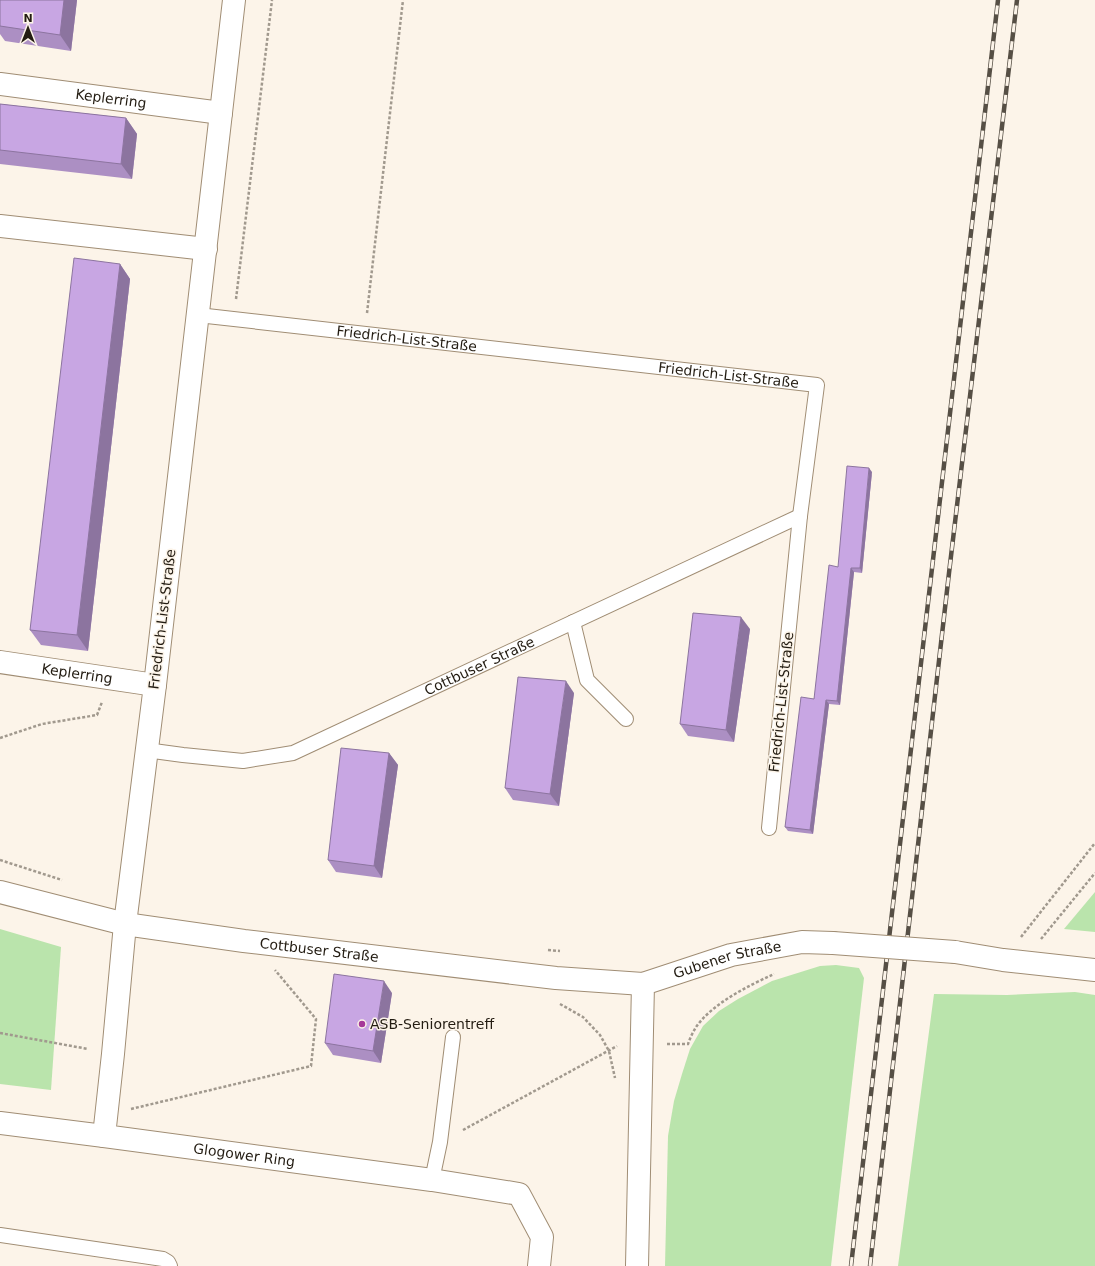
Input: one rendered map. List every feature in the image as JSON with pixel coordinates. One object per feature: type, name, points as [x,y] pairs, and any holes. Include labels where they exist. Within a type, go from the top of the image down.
[{"type":"street","name":"Friedrich-List-Straße","points":[[125,924],[155,685],[234,0]]},
{"type":"street","name":"Keplerring","points":[[0,84],[221,113]]},
{"type":"street","points":[[0,226],[206,249]]},
{"type":"street","name":"Keplerring","points":[[0,662],[155,685]]},
{"type":"street","name":"Cottbuser Straße","points":[[0,892],[125,924],[244,941],[556,978],[642,984]]},
{"type":"street","points":[[104,1126],[113,1054],[125,924]]},
{"type":"street","name":"Gubener Straße","points":[[642,984],[731,955],[802,942],[955,952],[1095,970]]},
{"type":"street","points":[[637,1266],[642,984]]},
{"type":"street","name":"Glogower Ring","points":[[0,1123],[104,1126],[519,1194],[542,1237],[539,1266]]},
{"type":"lane","name":"Friedrich-List-Straße","points":[[198,315],[817,385],[800,516],[769,828]]},
{"type":"lane","name":"Cottbuser Straße","points":[[146,750],[243,761],[293,753],[800,516]]},
{"type":"lane","points":[[573,622],[587,680],[626,719]]},
{"type":"lane","points":[[432,1180],[440,1142],[453,1037]]},
{"type":"lane","points":[[0,1235],[163,1259],[168,1262],[170,1266]]},
{"type":"path","points":[[234,319],[272,0]]},
{"type":"path","points":[[364,333],[403,0]]},
{"type":"path","points":[[0,738],[42,724],[97,715],[113,679]]},
{"type":"path","points":[[1013,960],[1095,843]]},
{"type":"path","points":[[0,860],[65,881]]},
{"type":"path","points":[[1013,960],[1095,873]]},
{"type":"path","points":[[543,949],[565,952]]},
{"type":"path","points":[[104,1126],[311,1066],[316,1019],[273,968]]},
{"type":"path","points":[[558,1003],[583,1017],[600,1035],[608,1051],[615,1079]]},
{"type":"path","points":[[0,1033],[113,1054]]},
{"type":"green space","points":[[1095,892],[1095,932],[1064,929]]},
{"type":"green space","points":[[0,929],[61,947],[51,1090],[0,1084]]},
{"type":"green space","points":[[836,965],[859,968],[864,978],[831,1266],[665,1266],[668,1136],[674,1101],[682,1074],[690,1049],[703,1026],[719,1011],[772,981],[820,966]]},
{"type":"green space","points":[[1075,992],[1095,995],[1095,1266],[898,1266],[934,994],[1007,995]]},
{"type":"building","points":[[0,0],[64,0],[60,35],[0,26]]},
{"type":"building","points":[[0,104],[126,118],[121,164],[0,150]]},
{"type":"building","points":[[74,258],[120,264],[77,635],[30,630]]},
{"type":"building","points":[[847,466],[869,468],[860,568],[851,568],[837,701],[826,700],[810,830],[785,827],[801,697],[814,699],[829,565],[838,567]]},
{"type":"building","points":[[693,613],[741,617],[726,730],[680,724]]},
{"type":"building","points":[[518,677],[566,681],[550,794],[505,788]]},
{"type":"building","points":[[341,748],[389,753],[374,866],[328,860]]},
{"type":"building","name":"ASB-Seniorentreff","points":[[334,974],[384,981],[373,1051],[325,1043]]},
{"type":"railway","points":[[851,1266],[998,0]]},
{"type":"railway","points":[[870,1266],[949,573],[1017,0]]},
{"type":"place","name":"ASB-Seniorentreff","points":[[362,1024]]}]
